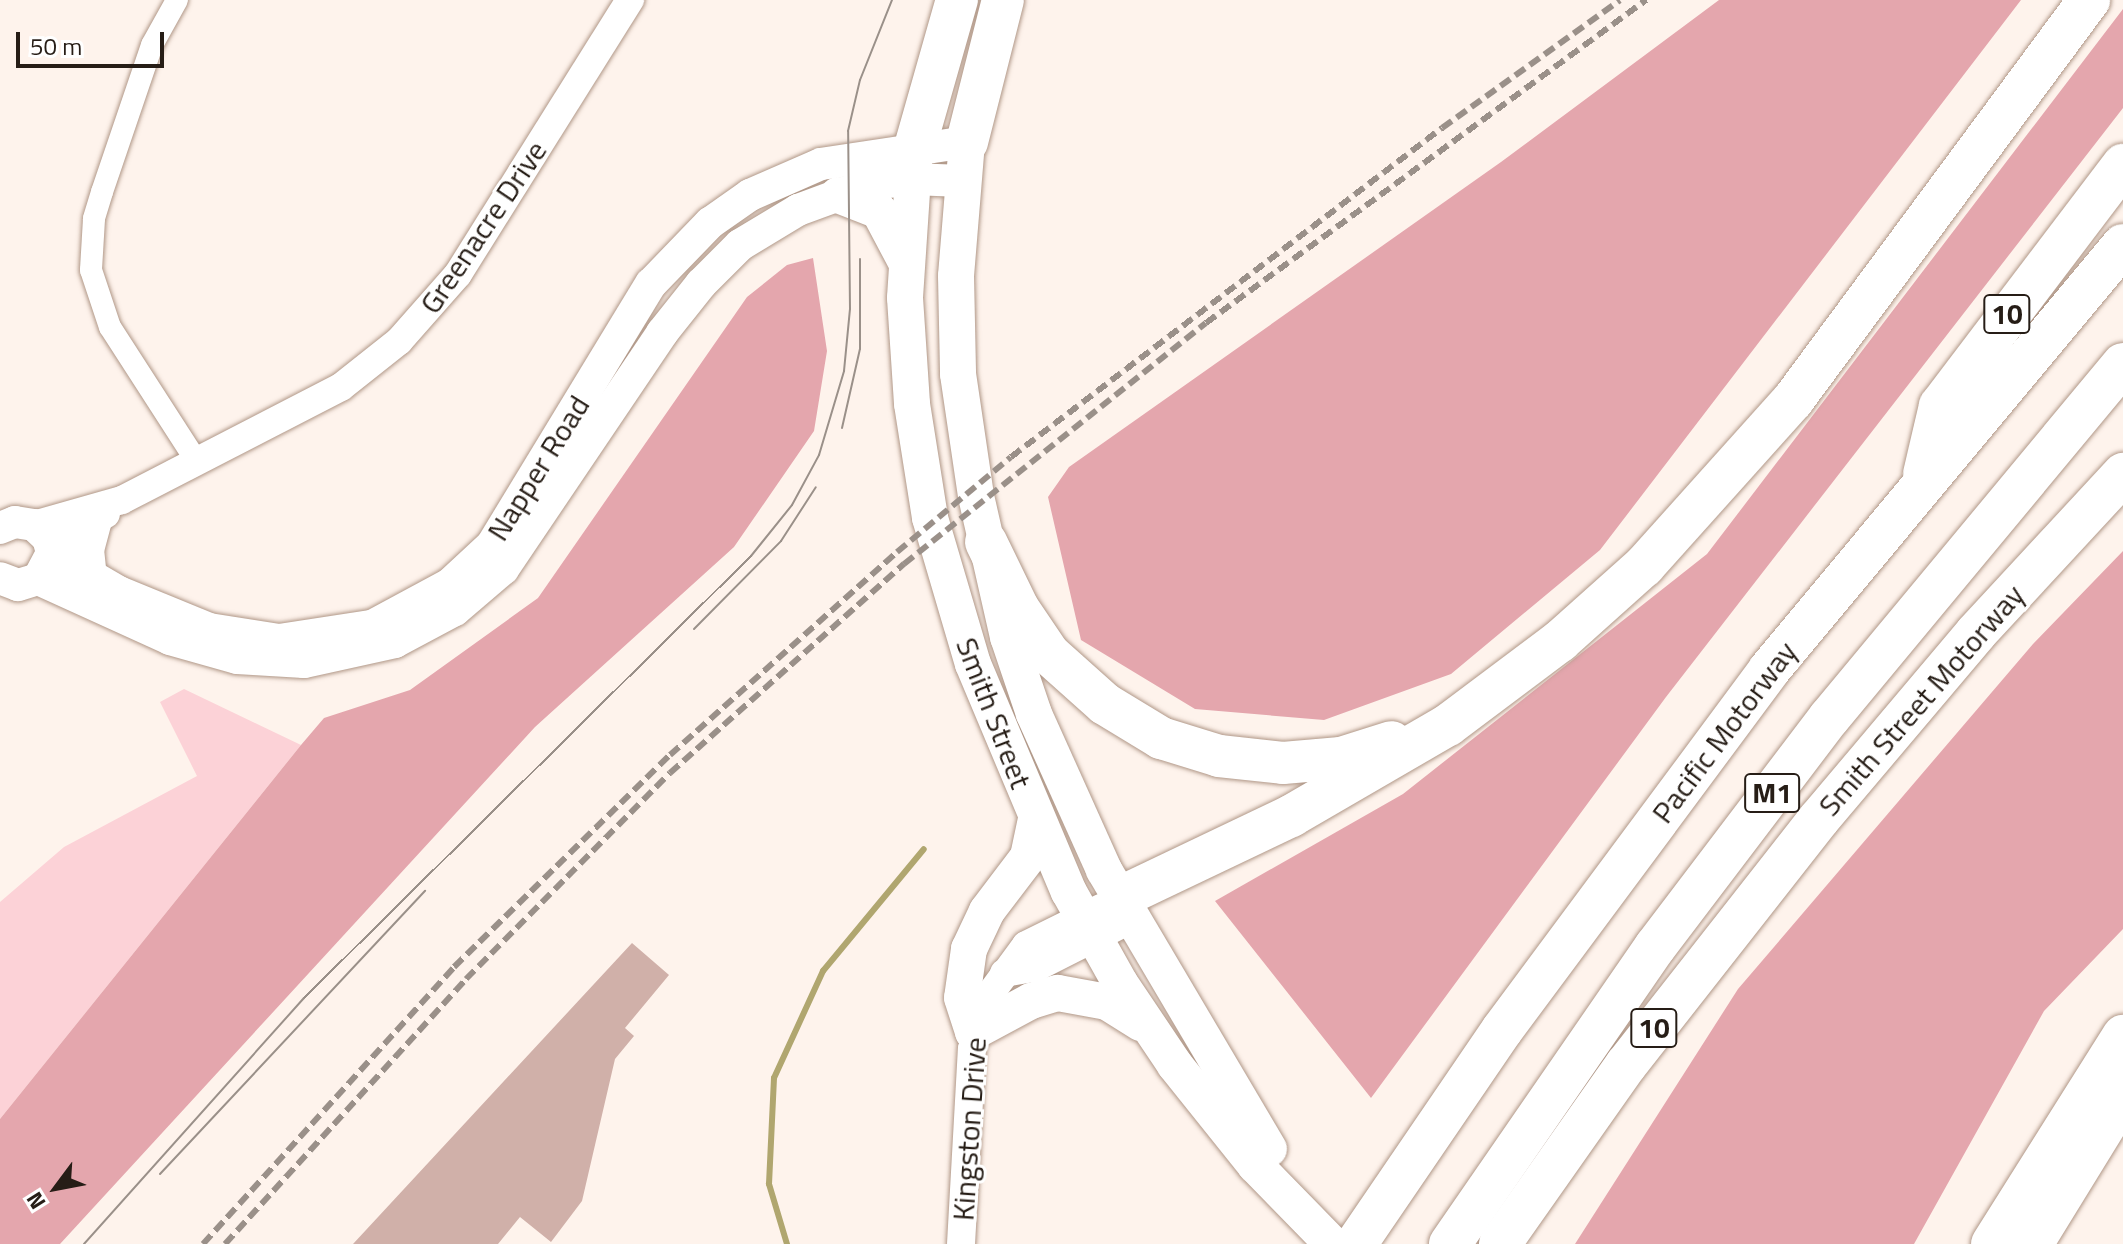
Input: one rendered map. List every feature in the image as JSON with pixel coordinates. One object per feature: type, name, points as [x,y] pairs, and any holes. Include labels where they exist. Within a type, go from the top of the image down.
[{"type":"highway","points":[[914,163],[957,0]]},
{"type":"highway","points":[[964,162],[1003,0]]},
{"type":"highway","points":[[1125,909],[1448,725],[1570,632],[1721,487],[1793,400],[2089,0]]},
{"type":"highway","name":"10","points":[[1923,479],[1940,406],[2123,165]]},
{"type":"highway","name":"Pacific Motorway","points":[[1356,1244],[1502,1030],[1769,670],[1923,479],[2123,245]]},
{"type":"highway","name":"M1","points":[[1450,1244],[1655,947],[1819,731],[2003,502],[2123,364]]},
{"type":"highway","name":"Smith Street Motorway","points":[[1500,1244],[1626,1065],[1790,854],[1976,633],[2123,474]]},
{"type":"highway","points":[[986,542],[1018,608],[1049,654],[1105,704],[1161,738],[1250,762],[1310,762],[1373,750],[1448,725]]},
{"type":"highway","points":[[1992,1244],[2123,1036]]},
{"type":"highway","points":[[2032,1244],[2123,1096]]},
{"type":"main road","name":"Napper Road","points":[[19,552],[91,578],[209,629],[279,640],[372,626],[425,600],[471,566],[511,520],[633,311],[691,239],[750,195],[799,172],[845,157],[914,163],[964,162]]},
{"type":"main road","name":"Smith Street","points":[[964,162],[958,374],[1000,609],[1034,714],[1125,909],[1274,1156],[1295,1200]]},
{"type":"main road","name":"Napper Road","points":[[19,552],[170,639],[248,660],[337,658],[427,627],[482,589],[529,538],[662,333],[724,259],[777,221],[914,163]]},
{"type":"main road","name":"Smith Street","points":[[914,163],[906,264],[908,360],[930,518],[973,664],[1036,819],[1088,928],[1150,1028],[1255,1165],[1295,1200],[1332,1244]]},
{"type":"main road","points":[[838,195],[879,211],[906,264]]},
{"type":"main road","points":[[91,578],[88,550],[96,521]]},
{"type":"main road","points":[[1036,819],[1028,857],[987,911],[969,949],[962,998],[973,1032],[1031,1001],[1058,993],[1107,1002],[1150,1028]]},
{"type":"street","points":[[177,0],[152,45],[102,192],[94,219],[91,270],[110,327],[197,462]]},
{"type":"street","name":"Greenacre Drive","points":[[19,552],[341,387],[422,320],[458,274],[630,0]]},
{"type":"street","name":"Greenacre Drive","points":[[19,552],[96,521],[122,500]]},
{"type":"street","name":"Kingston Drive","points":[[961,1244],[973,1032],[988,994],[1026,945],[1088,928],[1125,909]]},
{"type":"shaded area","points":[[1719,0],[2021,0],[1600,550],[1451,674],[1324,720],[1195,709],[1081,640],[1048,497],[1069,467],[1501,162]]},
{"type":"shaded area","points":[[2123,9],[2123,108],[1666,697],[1371,1098],[1215,901],[1403,794],[1707,554]]},
{"type":"shaded area","points":[[813,258],[827,351],[814,431],[734,547],[535,727],[60,1244],[0,1244],[0,1119],[301,745],[324,718],[410,690],[538,598],[747,297],[787,265]]},
{"type":"shaded area","points":[[2123,551],[2123,929],[2044,1011],[1914,1244],[1575,1244],[1738,989],[2033,644]]},
{"type":"shaded area","points":[[184,689],[301,745],[0,1119],[0,902],[64,847],[197,776],[160,702]]},
{"type":"building","points":[[632,943],[669,975],[625,1028],[634,1036],[615,1059],[582,1201],[551,1242],[520,1217],[498,1244],[353,1244]]},
{"type":"waterway","points":[[787,1244],[769,1184],[774,1078],[823,971],[924,849]]},
{"type":"tram line","points":[[84,1244],[304,998],[751,556],[792,505],[819,455],[844,371],[850,309],[848,131],[860,80],[892,0]]},
{"type":"tram line","points":[[842,428],[860,349],[860,259]]},
{"type":"tram line","points":[[694,629],[781,541],[816,487]]},
{"type":"tram line","points":[[160,1174],[425,891]]},
{"type":"railway","points":[[203,1244],[454,967],[670,755],[897,552],[1011,457],[1442,128],[1620,0]]},
{"type":"railway","points":[[225,1244],[466,979],[670,773],[904,564],[1206,323],[1646,0]]}]
